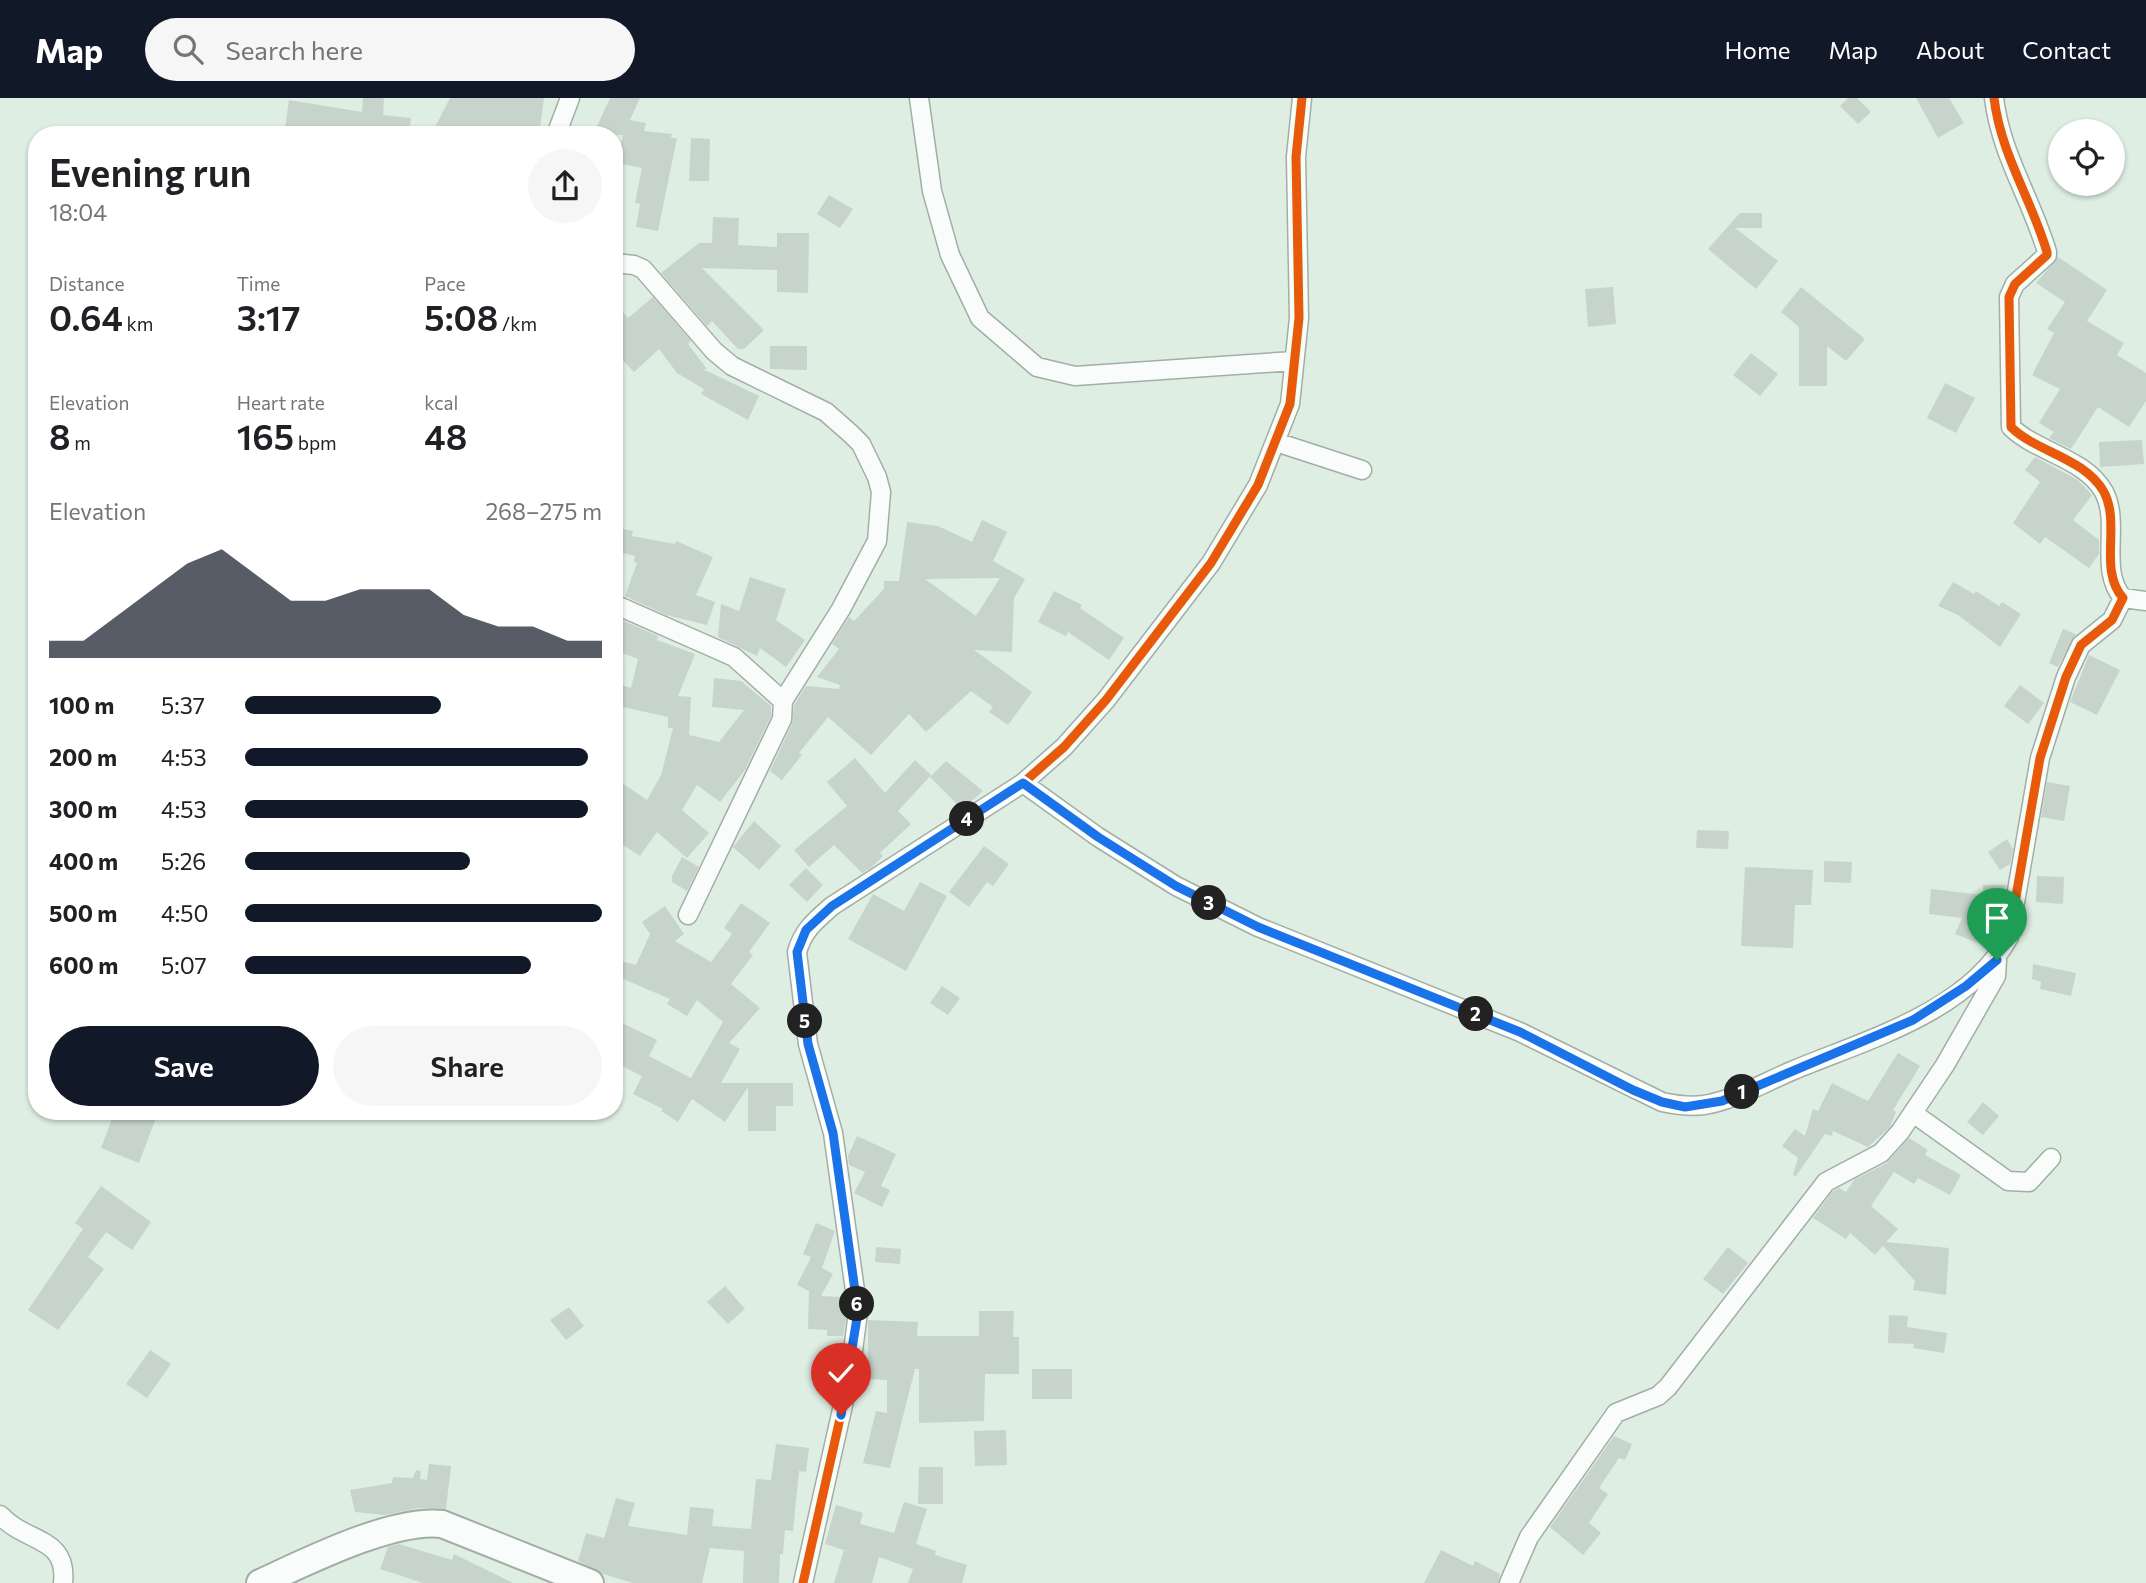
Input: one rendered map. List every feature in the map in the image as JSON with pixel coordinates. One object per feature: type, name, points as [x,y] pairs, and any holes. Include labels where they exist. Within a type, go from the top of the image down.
[{"type":"main road","points":[[260,1583],[326,1553],[423,1523],[442,1524],[590,1583]]},
{"type":"street","points":[[559,126],[570,98]]},
{"type":"street","points":[[919,98],[932,191],[950,255],[980,318],[1037,367],[1075,376],[1294,361]]},
{"type":"street","points":[[803,1583],[850,1374],[858,1312],[833,1133],[808,1044],[797,952],[806,930],[832,906],[1023,783],[1064,747],[1106,699],[1212,563],[1258,485],[1290,404],[1299,318],[1296,157],[1302,98]]},
{"type":"street","points":[[1994,98],[1997,123],[2016,179],[2047,251],[2047,255],[2015,284],[2009,297],[2011,427],[2054,451],[2103,490],[2109,503],[2112,570],[2116,590],[2123,598],[2146,601]]},
{"type":"street","points":[[623,264],[643,269],[714,351],[732,366],[826,412],[860,444],[877,477],[881,492],[877,541],[841,609],[783,701],[782,719],[688,915]]},
{"type":"street","points":[[1276,442],[1362,470]]},
{"type":"street","points":[[1023,783],[1098,837],[1176,886],[1246,921],[1520,1032],[1633,1090],[1685,1107],[1722,1101],[1913,1020],[1966,986],[1997,960],[2009,937],[2040,758],[2066,677],[2081,645],[2112,620],[2123,598]]},
{"type":"street","points":[[623,608],[734,657],[783,701]]},
{"type":"street","points":[[1509,1583],[1529,1537],[1616,1413],[1658,1396],[1668,1387],[1826,1182],[1881,1153],[1913,1113],[1945,1065],[1996,976],[1997,960]]},
{"type":"street","points":[[1913,1113],[2008,1181],[2029,1182],[2051,1158]]},
{"type":"street","points":[[0,1515],[11,1527],[57,1550],[65,1565],[63,1583]]},
{"type":"building","points":[[363,98],[384,98],[383,115],[411,118],[410,126],[285,126],[289,100],[362,112]]},
{"type":"building","points":[[450,98],[544,98],[540,126],[436,126]]},
{"type":"building","points":[[610,98],[640,98],[630,120],[646,123],[644,131],[672,134],[671,138],[677,138],[658,231],[636,227],[640,204],[635,203],[642,168],[623,164],[623,126],[597,126]]},
{"type":"building","points":[[1848,98],[1857,98],[1871,112],[1858,124],[1840,106]]},
{"type":"building","points":[[1916,98],[1949,98],[1964,123],[1938,138]]},
{"type":"building","points":[[691,138],[710,139],[709,181],[689,181]]},
{"type":"building","points":[[829,195],[853,209],[840,228],[817,214]]},
{"type":"building","points":[[1740,213],[1762,213],[1762,228],[1735,228],[1778,261],[1756,289],[1708,249]]},
{"type":"building","points":[[713,217],[739,218],[738,245],[777,247],[777,233],[809,233],[808,293],[777,292],[777,270],[702,268],[764,330],[744,349],[738,349],[712,321],[707,326],[661,273],[699,243],[712,243]]},
{"type":"building","points":[[2058,257],[2107,290],[2087,321],[2124,343],[2117,355],[2146,373],[2146,401],[2129,427],[2098,407],[2071,449],[2049,438],[2054,432],[2039,423],[2060,389],[2032,375],[2054,333],[2047,329],[2065,302],[2036,283]]},
{"type":"building","points":[[1613,287],[1616,324],[1588,327],[1585,289]]},
{"type":"building","points":[[1801,287],[1865,339],[1846,361],[1827,346],[1827,386],[1799,386],[1799,327],[1781,312]]},
{"type":"building","points":[[653,297],[691,341],[688,344],[707,369],[703,369],[759,396],[748,420],[701,394],[704,389],[677,373],[659,349],[634,372],[623,360],[623,312],[628,318]]},
{"type":"building","points":[[770,346],[807,346],[807,370],[770,369]]},
{"type":"building","points":[[1751,353],[1778,374],[1760,396],[1733,375]]},
{"type":"building","points":[[1945,383],[1975,398],[1956,433],[1927,418]]},
{"type":"building","points":[[2142,440],[2144,464],[2100,467],[2099,442]]},
{"type":"building","points":[[2035,457],[2078,480],[2092,495],[2073,520],[2099,540],[2099,554],[2089,568],[2045,537],[2040,544],[2013,523],[2040,482],[2025,470]]},
{"type":"building","points":[[982,520],[1007,532],[993,561],[1025,579],[1014,598],[1012,652],[974,650],[1032,692],[1008,725],[989,712],[993,707],[971,691],[926,732],[909,714],[871,755],[828,717],[799,753],[802,755],[782,780],[770,771],[792,724],[794,705],[806,686],[839,689],[840,685],[817,677],[839,649],[832,644],[849,617],[854,621],[884,589],[884,581],[899,581],[907,522],[938,526],[972,542]],"holes":[[[1000,578],[976,616],[925,579]]]},
{"type":"building","points":[[623,529],[633,531],[632,536],[675,544],[676,541],[713,557],[696,595],[715,602],[707,625],[666,615],[625,596],[637,563],[634,562],[635,556],[623,553]]},
{"type":"building","points":[[750,577],[786,589],[776,620],[805,640],[786,667],[760,648],[757,656],[718,637],[721,604],[739,611]]},
{"type":"building","points":[[1953,582],[1974,594],[1976,591],[1999,606],[2002,602],[2021,614],[2000,647],[1958,615],[1938,606]]},
{"type":"building","points":[[1054,591],[1082,605],[1080,608],[1124,638],[1109,660],[1068,632],[1066,636],[1038,622]]},
{"type":"building","points":[[623,621],[658,636],[657,640],[695,654],[678,696],[691,697],[689,735],[719,742],[744,710],[712,707],[714,678],[741,681],[771,706],[771,716],[745,770],[720,802],[697,785],[682,810],[709,833],[687,858],[657,832],[640,856],[623,845],[623,784],[647,800],[661,775],[673,728],[668,728],[668,717],[623,707],[623,686],[631,688],[638,659],[623,653]]},
{"type":"building","points":[[2063,629],[2076,634],[2058,667],[2049,663]]},
{"type":"building","points":[[2089,655],[2120,670],[2097,715],[2070,702]]},
{"type":"building","points":[[2020,685],[2044,703],[2028,724],[2004,706]]},
{"type":"building","points":[[855,758],[885,793],[915,760],[931,775],[898,811],[911,824],[880,853],[883,856],[872,867],[862,873],[834,845],[809,867],[794,850],[847,806],[827,782]]},
{"type":"building","points":[[946,761],[983,791],[962,809],[930,777]]},
{"type":"building","points":[[2047,782],[2070,786],[2064,821],[2041,817]]},
{"type":"building","points":[[754,821],[781,846],[759,870],[733,847]]},
{"type":"building","points":[[1697,830],[1729,831],[1728,849],[1696,848]]},
{"type":"building","points":[[2007,839],[2013,849],[2010,864],[2000,870],[1988,852]]},
{"type":"building","points":[[984,846],[1009,864],[993,886],[987,882],[969,907],[949,892]]},
{"type":"building","points":[[682,857],[699,867],[687,891],[672,882],[672,876]]},
{"type":"building","points":[[1824,861],[1852,862],[1851,883],[1824,882]]},
{"type":"building","points":[[1745,867],[1813,870],[1811,905],[1795,905],[1793,948],[1741,946]]},
{"type":"building","points":[[806,868],[823,885],[807,902],[789,885]]},
{"type":"building","points":[[2037,876],[2064,877],[2063,904],[2036,902]]},
{"type":"building","points":[[920,882],[947,896],[906,971],[848,939],[873,894],[904,911]]},
{"type":"building","points":[[1983,885],[2006,885],[1998,933],[1988,947],[1955,934],[1962,918],[1929,914],[1931,889],[1983,895]]},
{"type":"building","points":[[741,903],[770,923],[749,952],[753,955],[731,984],[760,1008],[729,1043],[740,1049],[721,1083],[793,1083],[793,1106],[776,1106],[776,1131],[748,1131],[748,1087],[725,1122],[692,1099],[678,1122],[661,1111],[663,1109],[633,1094],[642,1076],[623,1066],[623,1023],[657,1040],[649,1056],[691,1078],[723,1022],[697,1000],[687,1016],[667,1004],[670,999],[623,979],[623,961],[636,965],[650,934],[642,922],[665,906],[684,934],[675,941],[711,962],[732,934],[724,928]]},
{"type":"building","points":[[2033,964],[2076,973],[2071,996],[2040,989],[2041,982],[2032,979]]},
{"type":"building","points":[[942,986],[960,998],[948,1015],[930,1003]]},
{"type":"building","points":[[1898,1053],[1920,1066],[1893,1110],[1896,1112],[1890,1127],[1868,1147],[1833,1131],[1832,1136],[1825,1134],[1796,1176],[1793,1175],[1798,1158],[1782,1146],[1795,1129],[1805,1136],[1813,1109],[1818,1111],[1832,1083],[1868,1101]]},
{"type":"building","points":[[1983,1102],[1999,1116],[1983,1135],[1967,1122]]},
{"type":"building","points":[[112,1120],[155,1120],[139,1163],[101,1148]]},
{"type":"building","points":[[857,1136],[896,1154],[881,1186],[890,1190],[882,1207],[854,1193],[865,1172],[849,1165],[848,1156]]},
{"type":"building","points":[[1909,1138],[1928,1150],[1925,1155],[1961,1175],[1950,1195],[1918,1178],[1914,1184],[1894,1172],[1871,1206],[1898,1229],[1886,1242],[1949,1248],[1946,1295],[1913,1290],[1915,1281],[1883,1246],[1875,1255],[1850,1233],[1846,1239],[1813,1218],[1833,1191],[1839,1188],[1846,1192],[1854,1180],[1887,1163]]},
{"type":"building","points":[[101,1186],[151,1222],[132,1250],[106,1232],[88,1257],[104,1269],[58,1330],[28,1310],[83,1229],[75,1223]]},
{"type":"building","points":[[816,1223],[835,1231],[822,1268],[833,1274],[821,1296],[844,1297],[847,1312],[843,1336],[827,1336],[827,1330],[808,1329],[809,1291],[797,1285],[811,1257],[803,1254]]},
{"type":"building","points":[[876,1247],[901,1249],[900,1264],[875,1262]]},
{"type":"building","points":[[1728,1247],[1748,1263],[1723,1294],[1703,1279]]},
{"type":"building","points":[[725,1286],[745,1309],[728,1324],[707,1302]]},
{"type":"building","points":[[569,1307],[584,1326],[566,1340],[550,1320]]},
{"type":"building","points":[[979,1311],[1014,1311],[1013,1337],[1019,1337],[1019,1374],[985,1374],[984,1421],[919,1423],[919,1369],[915,1369],[890,1468],[863,1463],[876,1411],[887,1413],[887,1380],[868,1379],[868,1320],[918,1322],[917,1336],[979,1336]]},
{"type":"building","points":[[1889,1315],[1908,1316],[1907,1327],[1947,1333],[1944,1353],[1913,1348],[1914,1344],[1888,1343]]},
{"type":"building","points":[[150,1350],[171,1364],[147,1398],[126,1384]]},
{"type":"building","points":[[1032,1369],[1072,1369],[1072,1399],[1032,1399]]},
{"type":"building","points":[[1006,1430],[1007,1465],[975,1466],[974,1431]]},
{"type":"building","points":[[1614,1436],[1632,1444],[1625,1460],[1619,1458],[1599,1488],[1608,1494],[1589,1523],[1601,1533],[1583,1555],[1550,1527]]},
{"type":"building","points":[[776,1444],[809,1448],[806,1472],[799,1471],[793,1531],[785,1530],[783,1554],[780,1554],[779,1583],[743,1583],[744,1551],[710,1548],[702,1583],[633,1583],[603,1574],[578,1561],[586,1533],[604,1538],[616,1498],[635,1503],[628,1526],[687,1535],[690,1507],[714,1509],[712,1526],[751,1529],[756,1479],[771,1480]]},
{"type":"building","points":[[429,1464],[451,1466],[446,1509],[419,1508],[385,1515],[355,1512],[350,1490],[392,1483],[393,1477],[413,1478],[416,1470],[421,1471],[420,1479],[427,1480]]},
{"type":"building","points":[[919,1467],[943,1467],[943,1504],[918,1504]]},
{"type":"building","points":[[904,1502],[927,1509],[916,1544],[936,1551],[935,1555],[967,1565],[962,1583],[908,1583],[913,1569],[879,1557],[872,1583],[834,1583],[844,1550],[825,1544],[836,1505],[863,1513],[860,1524],[894,1533]]},
{"type":"building","points":[[399,1544],[452,1560],[454,1554],[513,1583],[423,1583],[380,1569],[388,1547]]},
{"type":"building","points":[[1441,1550],[1473,1566],[1475,1561],[1500,1574],[1498,1583],[1424,1583]]},
{"type":"cycle path","points":[[803,1583],[850,1374],[858,1312],[833,1133],[808,1044],[797,952],[811,926],[832,906],[1023,783],[1064,747],[1106,700],[1211,563],[1258,485],[1290,404],[1299,318],[1296,157],[1302,98]]},
{"type":"cycle path","points":[[1023,783],[1098,837],[1176,886],[1258,927],[1520,1032],[1662,1102],[1698,1106],[1727,1099],[1914,1020],[1969,985],[1991,963],[2009,937],[2040,758],[2066,677],[2081,645],[2112,620],[2123,598],[2112,574],[2111,518],[2104,492],[2096,480],[2085,471],[2021,436],[2011,427],[2009,297],[2015,284],[2047,255],[2047,252],[2003,139],[1994,98]]},
{"type":"route","points":[[841,1415],[850,1374],[858,1312],[833,1133],[808,1044],[797,952],[800,940],[806,930],[832,906],[1023,783],[1098,837],[1176,886],[1258,927],[1520,1032],[1633,1090],[1662,1102],[1685,1107],[1722,1101],[1913,1020],[1966,986],[1997,960]]}]
